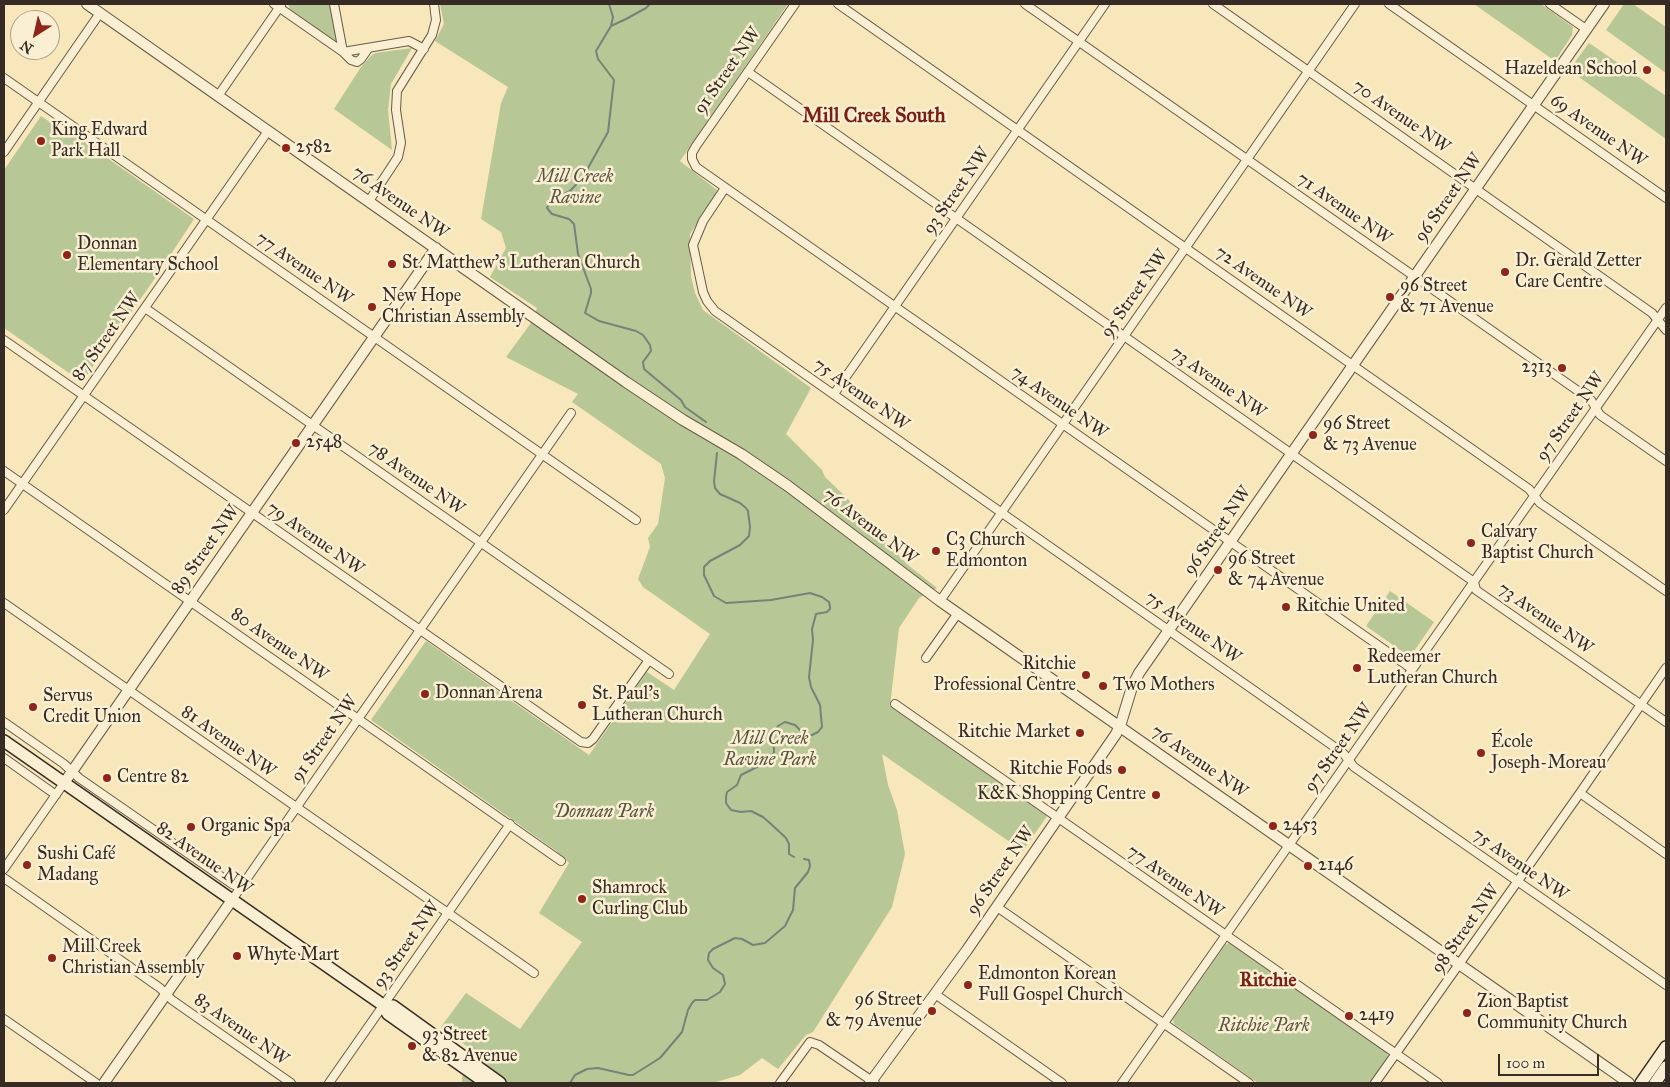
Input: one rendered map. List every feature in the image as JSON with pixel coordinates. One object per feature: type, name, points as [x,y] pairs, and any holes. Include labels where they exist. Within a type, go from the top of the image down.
[{"type":"main road","name":"82 Avenue NW","points":[[4,741],[383,1006],[393,1006],[463,1062],[486,1083]]},
{"type":"main road","points":[[1641,1083],[1666,1047]]},
{"type":"main road","name":"82 Avenue NW","points":[[463,1062],[500,1083]]},
{"type":"main road","points":[[1655,1083],[1666,1068]]},
{"type":"street","name":"76 Avenue NW","points":[[87,4],[626,382],[683,420],[741,454],[788,486],[940,601],[1629,1083]]},
{"type":"street","points":[[334,4],[343,52]]},
{"type":"street","points":[[369,201],[398,158],[401,144],[396,110],[397,91],[432,35],[435,25],[434,4]]},
{"type":"street","name":"91 Street NW","points":[[692,159],[692,152],[795,4]]},
{"type":"street","name":"72 Avenue NW","points":[[838,4],[1353,364],[1529,489],[1540,503],[1666,592]]},
{"type":"street","name":"71 Avenue NW","points":[[1025,4],[1591,400],[1600,415],[1666,461]]},
{"type":"street","name":"93 Street NW","points":[[834,394],[1105,4]]},
{"type":"street","name":"70 Avenue NW","points":[[1213,4],[1652,312],[1666,330]]},
{"type":"street","name":"95 Street NW","points":[[940,601],[1355,4]]},
{"type":"street","name":"69 Avenue NW","points":[[1389,4],[1666,198]]},
{"type":"street","points":[[1550,4],[1586,29]]},
{"type":"street","name":"96 Street NW","points":[[872,1083],[1058,819],[1119,726],[1136,678],[1604,4]]},
{"type":"street","points":[[218,96],[278,5],[343,52],[409,41],[424,49]]},
{"type":"street","points":[[5,149],[100,13]]},
{"type":"street","name":"73 Avenue NW","points":[[748,72],[1292,453],[1474,582],[1476,590],[1666,722]]},
{"type":"street","name":"77 Avenue NW","points":[[4,78],[636,520]]},
{"type":"street","name":"87 Street NW","points":[[4,510],[268,131]]},
{"type":"street","name":"74 Avenue NW","points":[[692,159],[696,167],[725,188],[1412,670]]},
{"type":"street","name":"75 Avenue NW","points":[[725,188],[703,221],[694,241],[693,250],[703,294],[709,305],[720,315],[1344,752],[1354,767],[1666,985]]},
{"type":"street","name":"89 Street NW","points":[[4,869],[436,248]]},
{"type":"street","name":"78 Avenue NW","points":[[145,308],[670,674]]},
{"type":"street","name":"97 Street NW","points":[[1122,1083],[1666,308]]},
{"type":"street","name":"79 Avenue NW","points":[[4,340],[579,741],[586,743],[593,739],[649,660]]},
{"type":"street","name":"91 Street NW","points":[[104,1083],[571,413]]},
{"type":"street","name":"80 Avenue NW","points":[[4,472],[561,860]]},
{"type":"street","name":"81 Avenue NW","points":[[4,603],[534,972]]},
{"type":"street","points":[[926,658],[958,613]]},
{"type":"street","name":"98 Street NW","points":[[1375,1083],[1518,882],[1666,668]]},
{"type":"street","name":"77 Avenue NW","points":[[896,704],[1438,1083]]},
{"type":"street","name":"82 Avenue NW","points":[[4,722],[64,764],[79,778],[232,884],[241,888]]},
{"type":"street","points":[[4,758],[56,795]]},
{"type":"street","points":[[1580,793],[1666,854]]},
{"type":"street","name":"93 Street NW","points":[[329,1083],[510,824]]},
{"type":"street","name":"83 Avenue NW","points":[[4,878],[154,983],[172,1000],[291,1083]]},
{"type":"street","points":[[997,906],[1249,1083]]},
{"type":"street","points":[[935,994],[1062,1083]]},
{"type":"street","points":[[4,1019],[96,1083]]},
{"type":"street","points":[[780,1083],[810,1042],[820,1045],[872,1083]]},
{"type":"green space","points":[[288,4],[331,4],[337,40],[335,41],[290,9]]},
{"type":"green space","name":"Mill Creek Ravine Park","points":[[440,4],[788,4],[680,161],[718,191],[690,234],[691,276],[695,293],[703,310],[811,388],[786,434],[822,470],[825,477],[848,499],[870,526],[908,565],[937,588],[919,598],[899,628],[890,706],[1047,816],[1023,851],[882,754],[888,785],[897,810],[905,854],[892,907],[813,1032],[806,1035],[778,1069],[762,1058],[740,1075],[713,1083],[462,1083],[462,1077],[476,1053],[441,1027],[466,993],[520,1029],[582,942],[539,913],[569,863],[555,850],[371,720],[426,641],[589,755],[647,672],[674,690],[710,634],[643,587],[638,579],[650,547],[648,538],[658,524],[665,478],[661,464],[572,402],[578,394],[506,357],[531,323],[537,308],[490,277],[506,248],[501,232],[481,219],[501,103],[508,87],[435,41],[444,24]]},
{"type":"green space","points":[[1474,4],[1541,4],[1573,27],[1572,35],[1555,61]]},
{"type":"green space","points":[[1624,4],[1633,4],[1666,27],[1666,73],[1606,30]]},
{"type":"green space","points":[[1589,43],[1666,96],[1666,139],[1569,70]]},
{"type":"green space","points":[[412,48],[391,84],[388,110],[392,150],[334,109],[361,67],[371,56],[375,53]]},
{"type":"green space","name":"Donnan Elementary School","points":[[41,116],[72,137],[76,136],[194,219],[82,382],[4,328],[4,170]]},
{"type":"green space","points":[[1390,591],[1434,622],[1410,657],[1366,626]]},
{"type":"green space","name":"Ritchie Park","points":[[1229,943],[1387,1052],[1388,1058],[1370,1083],[1258,1083],[1174,1024],[1173,1019],[1225,945]]},
{"type":"waterway","points":[[609,4],[613,17],[611,26],[596,51],[598,59],[614,80],[608,132],[583,177],[571,190],[550,202],[547,208],[552,214],[569,219],[574,224],[578,254],[591,289],[585,313],[599,321],[636,331],[643,335],[650,345],[651,351],[643,362],[644,369],[681,400],[685,407],[706,422]]},
{"type":"waterway","points":[[611,26],[646,8],[650,4]]},
{"type":"waterway","points":[[717,453],[715,488],[720,494],[740,503],[746,508],[750,527],[749,536],[740,545],[710,561],[704,567],[704,575],[714,596],[726,603],[771,600],[810,593],[822,597],[829,602],[830,607],[827,612],[816,614],[812,629],[813,640],[809,677],[811,687],[820,705],[822,727],[812,735],[805,735],[795,725],[785,722],[778,726],[772,735],[774,753],[759,766],[741,775],[737,785],[727,792],[726,797],[726,803],[731,810],[751,811],[763,817],[771,824],[786,838],[789,844],[789,854],[794,857]]},
{"type":"waterway","points":[[570,1083],[575,1075],[587,1069],[598,1068],[633,1075],[660,1058],[682,1032],[692,1003],[695,1000],[707,1000],[720,992],[725,984],[723,975],[713,968],[708,960],[709,953],[735,938],[742,939],[753,945],[765,943],[785,926],[793,910],[795,888],[808,872],[810,866],[809,860],[804,859]]},
{"type":"place","name":"Hazeldean School","points":[[1647,70]]},
{"type":"place","name":"King Edward Park Hall","points":[[41,141]]},
{"type":"place","name":"2582","points":[[286,148]]},
{"type":"place","name":"Donnan Elementary School","points":[[67,255]]},
{"type":"place","name":"St. Matthew's Lutheran Church","points":[[392,264]]},
{"type":"place","name":"Dr. Gerald Zetter Care Centre","points":[[1505,272]]},
{"type":"place","name":"96 Street & 71 Avenue","points":[[1390,297]]},
{"type":"place","name":"New Hope Christian Assembly","points":[[372,307]]},
{"type":"place","name":"2313","points":[[1562,368]]},
{"type":"place","name":"96 Street & 73 Avenue","points":[[1313,435]]},
{"type":"place","name":"2548","points":[[296,443]]},
{"type":"place","name":"Calvary Baptist Church","points":[[1471,543]]},
{"type":"place","name":"C3 Church Edmonton","points":[[936,551]]},
{"type":"place","name":"96 Street & 74 Avenue","points":[[1218,570]]},
{"type":"place","name":"Ritchie United","points":[[1286,607]]},
{"type":"place","name":"Redeemer Lutheran Church","points":[[1357,668]]},
{"type":"place","name":"Ritchie Professional Centre","points":[[1086,675]]},
{"type":"place","name":"Two Mothers","points":[[1103,686]]},
{"type":"place","name":"Donnan Arena","points":[[425,694]]},
{"type":"place","name":"St. Paul's Lutheran Church","points":[[582,705]]},
{"type":"place","name":"Servus Credit Union","points":[[33,707]]},
{"type":"place","name":"Ritchie Market","points":[[1080,733]]},
{"type":"place","name":"École Joseph-Moreau","points":[[1481,753]]},
{"type":"place","name":"Ritchie Foods","points":[[1122,770]]},
{"type":"place","name":"Centre 82","points":[[107,778]]},
{"type":"place","name":"K&K Shopping Centre","points":[[1156,795]]},
{"type":"place","name":"2453","points":[[1273,826]]},
{"type":"place","name":"Organic Spa","points":[[191,827]]},
{"type":"place","name":"Sushi Café Madang","points":[[27,865]]},
{"type":"place","name":"2146","points":[[1308,866]]},
{"type":"place","name":"Shamrock Curling Club","points":[[582,899]]},
{"type":"place","name":"Whyte Mart","points":[[237,956]]},
{"type":"place","name":"Mill Creek Christian Assembly","points":[[52,958]]},
{"type":"place","name":"Edmonton Korean Full Gospel Church","points":[[968,985]]},
{"type":"place","name":"96 Street & 79 Avenue","points":[[932,1011]]},
{"type":"place","name":"Zion Baptist Community Church","points":[[1467,1013]]},
{"type":"place","name":"2419","points":[[1349,1016]]},
{"type":"place","name":"93 Street & 82 Avenue","points":[[412,1046]]},
{"type":"district","name":"Mill Creek South","points":[[874,117]]},
{"type":"district","name":"Ritchie","points":[[1268,981]]},
{"type":"park label","name":"Mill Creek Ravine","points":[[575,188]]},
{"type":"park label","name":"Donnan Park","points":[[604,813]]}]
